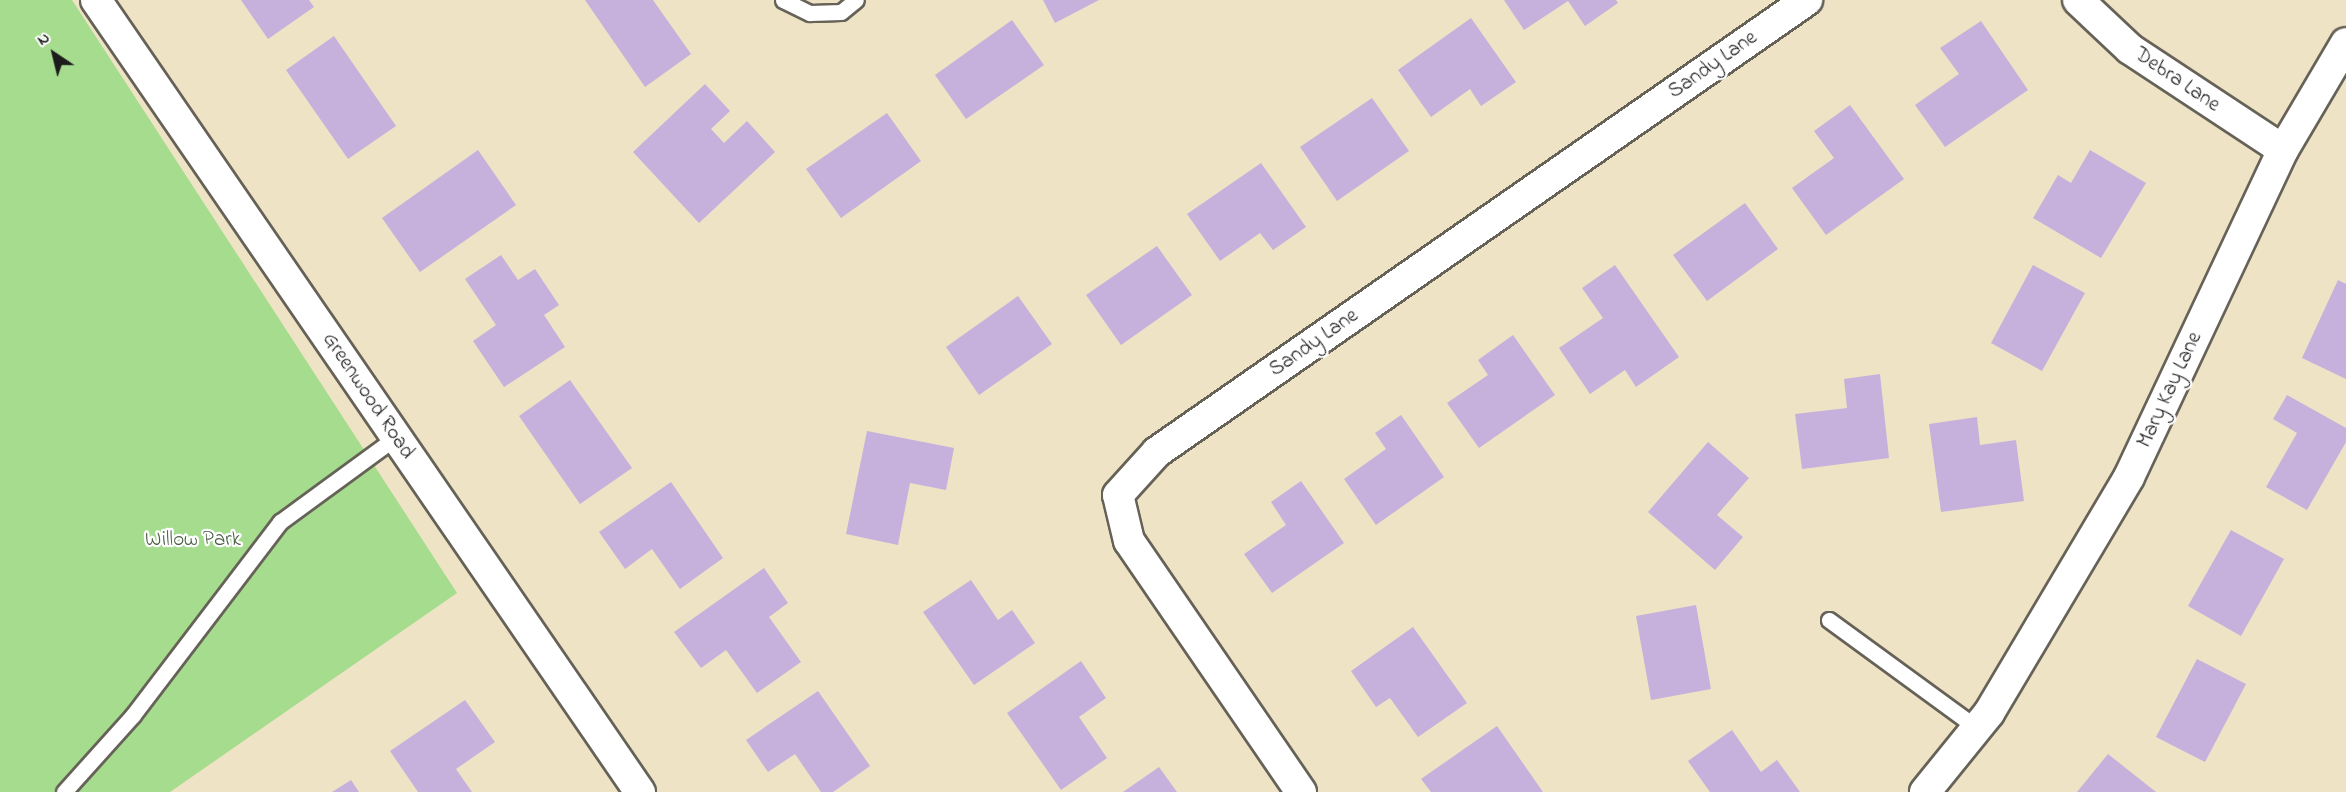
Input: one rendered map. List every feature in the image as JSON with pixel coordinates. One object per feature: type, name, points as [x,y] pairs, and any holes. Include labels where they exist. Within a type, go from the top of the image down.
[{"type":"street","name":"Greenwood Road","points":[[96,0],[640,792]]},
{"type":"street","name":"Sandy Lane","points":[[1301,792],[1129,541],[1118,495],[1157,452],[1807,0]]},
{"type":"street","name":"Debra Lane","points":[[2078,0],[2130,49],[2283,150]]},
{"type":"street","name":"Mary Kay Lane","points":[[1925,792],[1989,713],[2129,477],[2283,150],[2346,43]]},
{"type":"lane","points":[[783,0],[810,14],[841,12],[856,0]]},
{"type":"lane","points":[[64,792],[133,715],[280,522],[396,438]]},
{"type":"lane","points":[[1830,620],[1977,728]]},
{"type":"green space","name":"Willow Park","points":[[0,0],[72,0],[457,593],[170,792],[0,792]]},
{"type":"building","points":[[241,0],[309,0],[314,7],[268,39]]},
{"type":"building","points":[[585,0],[653,0],[691,54],[645,87]]},
{"type":"building","points":[[1043,0],[1099,0],[1055,23]]},
{"type":"building","points":[[1504,0],[1616,0],[1618,3],[1585,26],[1568,1],[1524,30]]},
{"type":"building","points":[[1471,18],[1516,82],[1481,106],[1470,89],[1431,117],[1398,70]]},
{"type":"building","points":[[1012,20],[1044,65],[966,119],[935,75]]},
{"type":"building","points":[[1981,21],[2028,90],[1945,147],[1915,105],[1959,74],[1940,48]]},
{"type":"building","points":[[334,36],[396,126],[348,159],[286,70]]},
{"type":"building","points":[[705,84],[730,111],[711,129],[724,143],[747,121],[775,152],[699,223],[633,152]]},
{"type":"building","points":[[1372,98],[1409,151],[1337,201],[1300,147]]},
{"type":"building","points":[[1850,105],[1904,179],[1826,235],[1792,188],[1834,158],[1814,131]]},
{"type":"building","points":[[887,113],[921,161],[841,218],[806,169]]},
{"type":"building","points":[[478,150],[516,205],[420,272],[382,218]]},
{"type":"building","points":[[2090,150],[2146,183],[2101,258],[2033,218],[2058,175],[2071,183]]},
{"type":"building","points":[[1261,163],[1306,227],[1273,250],[1260,233],[1220,261],[1187,214]]},
{"type":"building","points":[[1745,203],[1778,249],[1707,301],[1673,255]]},
{"type":"building","points":[[1157,246],[1192,295],[1121,345],[1086,295]]},
{"type":"building","points":[[501,255],[518,280],[535,269],[559,305],[544,315],[565,347],[504,387],[473,341],[496,325],[465,279]]},
{"type":"building","points":[[1615,265],[1679,357],[1636,387],[1625,370],[1590,394],[1559,348],[1603,318],[1582,288]]},
{"type":"building","points":[[2033,265],[2085,293],[2042,371],[1991,343]]},
{"type":"building","points":[[2338,280],[2346,284],[2346,379],[2302,358]]},
{"type":"building","points":[[1018,296],[1052,344],[979,395],[946,347]]},
{"type":"building","points":[[1513,335],[1555,395],[1479,448],[1447,403],[1488,375],[1478,360]]},
{"type":"building","points":[[1880,374],[1889,458],[1802,469],[1795,414],[1847,408],[1844,379]]},
{"type":"building","points":[[570,380],[632,468],[580,504],[519,416]]},
{"type":"building","points":[[2287,395],[2346,428],[2346,442],[2307,510],[2266,487],[2297,433],[2273,419]]},
{"type":"building","points":[[1401,415],[1444,477],[1376,525],[1344,479],[1386,449],[1375,433]]},
{"type":"building","points":[[1977,417],[1980,445],[2016,440],[2024,501],[1941,512],[1929,424]]},
{"type":"building","points":[[867,431],[954,448],[946,490],[910,483],[898,545],[846,534]]},
{"type":"building","points":[[1708,442],[1749,478],[1717,515],[1743,537],[1715,570],[1648,512]]},
{"type":"building","points":[[1301,481],[1344,543],[1272,593],[1244,554],[1286,525],[1271,502]]},
{"type":"building","points":[[671,482],[723,558],[680,589],[652,549],[625,569],[599,532]]},
{"type":"building","points":[[2231,530],[2284,559],[2241,636],[2188,606]]},
{"type":"building","points":[[764,568],[788,603],[769,617],[801,662],[757,693],[726,650],[701,668],[674,632]]},
{"type":"building","points":[[971,580],[998,620],[1012,610],[1035,643],[974,685],[923,612]]},
{"type":"building","points":[[1696,605],[1711,689],[1651,700],[1636,616]]},
{"type":"building","points":[[1413,627],[1467,703],[1418,737],[1390,698],[1376,707],[1351,671]]},
{"type":"building","points":[[2197,659],[2246,684],[2205,762],[2156,737]]},
{"type":"building","points":[[1081,661],[1106,698],[1079,717],[1107,758],[1061,790],[1007,713]]},
{"type":"building","points":[[818,691],[870,766],[833,792],[821,792],[795,754],[768,772],[746,740]]},
{"type":"building","points":[[465,700],[495,742],[456,769],[472,792],[418,792],[390,751]]},
{"type":"building","points":[[1497,726],[1543,792],[1431,792],[1421,779]]},
{"type":"building","points":[[1732,730],[1761,772],[1777,760],[1800,792],[1710,792],[1688,761]]},
{"type":"building","points":[[2108,754],[2156,792],[2077,792]]},
{"type":"building","points":[[1159,767],[1177,792],[1123,792]]},
{"type":"building","points":[[351,780],[359,792],[332,792]]}]
